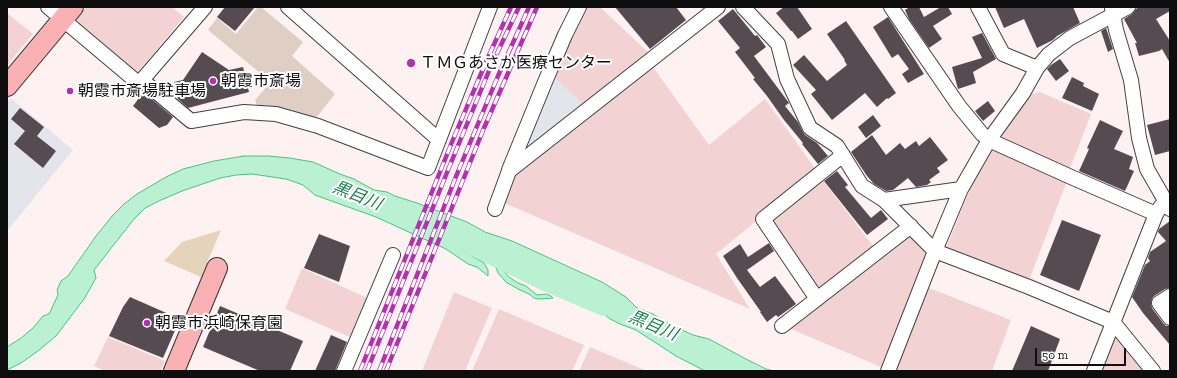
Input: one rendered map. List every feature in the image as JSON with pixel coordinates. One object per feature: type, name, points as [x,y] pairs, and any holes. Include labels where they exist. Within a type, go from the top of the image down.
[{"type":"street","points":[[7,86],[61,11],[137,82],[142,80],[204,7]]},
{"type":"street","points":[[288,7],[439,140]]},
{"type":"street","points":[[142,80],[190,120],[244,112],[276,114],[318,126],[428,168],[490,7]]},
{"type":"street","points":[[495,209],[545,82],[579,7]]},
{"type":"street","points":[[509,171],[718,7]]},
{"type":"street","points":[[743,7],[778,44],[787,79],[810,128],[837,146],[862,186],[884,200],[935,251],[1029,287],[1113,322],[1153,371]]},
{"type":"street","points":[[890,7],[959,106],[982,134],[989,140],[1156,214]]},
{"type":"street","points":[[978,7],[1003,54],[1037,68]]},
{"type":"street","points":[[888,371],[961,189],[989,140],[1023,93],[1037,68],[1049,54],[1070,38],[1113,11],[1128,7]]},
{"type":"street","points":[[1094,371],[1156,214],[1167,205],[1147,169],[1139,138],[1131,80],[1116,30],[1113,11]]},
{"type":"street","points":[[817,299],[763,219],[843,155]]},
{"type":"street","points":[[884,200],[961,189]]},
{"type":"street","points":[[782,326],[911,226]]},
{"type":"street","points":[[344,371],[393,256]]},
{"type":"street","points":[[174,371],[217,268]]},
{"type":"street","points":[[1170,296],[1160,303],[1170,318]]},
{"type":"shaded area","points":[[86,7],[172,7],[184,17],[136,74],[74,21]]},
{"type":"shaded area","points":[[258,7],[261,7],[303,42],[292,56],[335,94],[315,119],[257,107],[255,100],[271,82],[208,30],[217,18],[236,34]]},
{"type":"shaded area","points":[[586,7],[600,7],[650,54],[584,105],[554,77]]},
{"type":"shaded area","points":[[7,13],[33,34],[7,65]]},
{"type":"shaded area","points":[[649,66],[653,67],[709,145],[765,99],[817,171],[716,254],[750,309],[502,202],[514,175]]},
{"type":"shaded area","points":[[554,77],[584,105],[524,154],[521,150]]},
{"type":"shaded area","points":[[1040,92],[1091,114],[1069,171],[996,141],[1031,94]]},
{"type":"shaded area","points":[[11,98],[73,150],[7,231],[7,102]]},
{"type":"shaded area","points":[[993,147],[1067,181],[1028,283],[945,251],[972,184]]},
{"type":"shaded area","points":[[821,178],[876,250],[820,293],[767,220]]},
{"type":"shaded area","points":[[221,230],[201,277],[164,261],[182,242]]},
{"type":"shaded area","points":[[909,231],[927,249],[881,367],[786,327]]},
{"type":"shaded area","points":[[302,268],[369,299],[352,338],[285,309]]},
{"type":"shaded area","points":[[929,288],[1011,320],[992,371],[894,371]]},
{"type":"shaded area","points":[[454,292],[492,308],[465,371],[422,371]]},
{"type":"shaded area","points":[[499,309],[584,345],[572,371],[472,371]]},
{"type":"shaded area","points":[[1114,330],[1147,371],[1098,371]]},
{"type":"shaded area","points":[[108,337],[165,361],[160,371],[105,371],[94,366]]},
{"type":"shaded area","points":[[590,347],[647,371],[579,371]]},
{"type":"water","points":[[244,156],[268,156],[313,162],[354,179],[374,190],[387,192],[467,222],[485,232],[512,241],[602,282],[626,297],[637,308],[653,314],[671,325],[693,335],[709,339],[766,369],[774,371],[705,371],[676,356],[636,330],[610,319],[597,308],[578,300],[575,298],[577,291],[575,286],[569,282],[559,281],[535,267],[516,262],[503,256],[497,256],[508,267],[504,271],[509,277],[526,286],[537,295],[546,294],[553,298],[534,298],[506,282],[498,273],[494,262],[488,257],[481,255],[473,248],[466,249],[467,253],[484,263],[488,270],[488,276],[477,267],[468,264],[446,249],[376,217],[315,195],[303,185],[286,179],[252,174],[220,178],[182,191],[145,208],[134,219],[94,270],[96,278],[84,299],[56,336],[21,363],[7,370],[7,347],[33,328],[43,316],[49,314],[58,295],[57,290],[61,281],[68,276],[96,236],[124,204],[137,194],[183,169],[214,161]]},
{"type":"building","points":[[225,7],[255,7],[235,31],[217,17]]},
{"type":"building","points":[[615,7],[676,7],[686,20],[650,49]]},
{"type":"building","points":[[784,7],[797,7],[812,29],[798,39],[776,13]]},
{"type":"building","points":[[910,7],[919,7],[924,17],[941,7],[948,7],[952,14],[933,26],[942,39],[929,48],[909,19],[905,10]]},
{"type":"building","points":[[995,7],[1073,7],[1080,23],[1037,48],[1024,19],[1004,28]]},
{"type":"building","points":[[1139,7],[1170,7],[1170,11],[1156,19],[1170,41],[1170,63],[1162,49],[1139,56],[1135,43],[1137,43],[1124,19]]},
{"type":"building","points":[[733,9],[766,47],[754,56],[789,103],[785,106],[798,122],[805,135],[817,143],[828,156],[818,164],[753,79],[755,78],[735,52],[740,48],[718,21]]},
{"type":"building","points":[[888,17],[924,74],[908,83],[902,74],[909,69],[898,54],[892,58],[873,27]]},
{"type":"building","points":[[846,21],[896,93],[888,99],[887,98],[877,107],[865,93],[832,120],[811,94],[816,90],[793,65],[804,55],[827,81],[847,65],[827,34]]},
{"type":"building","points":[[1106,28],[1113,49],[1108,52],[1101,31]]},
{"type":"building","points":[[982,33],[996,59],[973,72],[976,83],[958,89],[952,67],[982,58],[972,37]]},
{"type":"building","name":"朝霞市斎場","points":[[202,52],[229,70],[243,67],[249,92],[188,108],[178,99],[174,82],[183,80]]},
{"type":"building","points":[[1060,59],[1069,71],[1056,81],[1047,69]]},
{"type":"building","points":[[1072,77],[1084,83],[1083,86],[1099,94],[1092,111],[1062,98]]},
{"type":"building","points":[[142,94],[146,97],[147,95],[173,117],[167,125],[159,128],[133,106]]},
{"type":"building","points":[[988,101],[995,111],[983,121],[975,111]]},
{"type":"building","points":[[20,108],[44,127],[37,136],[56,151],[43,168],[14,144],[25,131],[11,119]]},
{"type":"building","points":[[873,115],[881,126],[866,138],[858,127]]},
{"type":"building","points":[[1170,119],[1170,151],[1155,155],[1147,125]]},
{"type":"building","points":[[1100,120],[1123,131],[1114,149],[1133,157],[1129,169],[1134,171],[1125,191],[1079,171],[1089,149],[1087,148]]},
{"type":"building","points":[[872,135],[886,155],[900,143],[905,149],[916,141],[919,146],[930,137],[948,160],[937,168],[940,172],[929,180],[931,182],[927,185],[916,187],[908,178],[893,190],[886,191],[874,184],[851,152]]},
{"type":"building","points":[[837,171],[848,185],[845,187],[871,218],[881,210],[888,219],[867,235],[824,181]]},
{"type":"building","points":[[1062,220],[1101,235],[1079,291],[1040,275]]},
{"type":"building","points":[[1170,221],[1170,288],[1165,289],[1154,296],[1151,303],[1152,308],[1163,323],[1166,326],[1170,326],[1170,345],[1143,313],[1132,297],[1145,265],[1150,261],[1148,258],[1150,252],[1166,241],[1158,232],[1159,229]]},
{"type":"building","points":[[319,234],[350,246],[339,282],[304,268]]},
{"type":"building","points":[[769,243],[774,251],[747,270],[760,287],[775,276],[796,304],[778,317],[776,315],[767,322],[723,256],[740,244],[748,257]]},
{"type":"building","points":[[130,297],[180,319],[163,358],[109,336],[123,307]]},
{"type":"building","points":[[220,306],[303,341],[290,371],[260,371],[203,347]]},
{"type":"building","points":[[1031,326],[1060,339],[1048,371],[1012,371]]},
{"type":"building","points":[[331,335],[347,342],[335,371],[315,371]]},
{"type":"waterway","name":"黒目川","points":[[470,243],[550,282],[604,305]]},
{"type":"railway","points":[[360,371],[452,142],[511,7]]},
{"type":"railway","points":[[367,371],[491,66],[519,7]]},
{"type":"railway","points":[[379,371],[457,174],[529,7]]},
{"type":"railway","points":[[386,371],[484,128],[537,7]]},
{"type":"place","name":"ＴＭＧあさか医療センター","points":[[411,63]]},
{"type":"place","name":"朝霞市斎場","points":[[213,81]]},
{"type":"place","name":"朝霞市斎場駐車場","points":[[70,91]]},
{"type":"place","name":"朝霞市浜崎保育園","points":[[147,323]]}]
